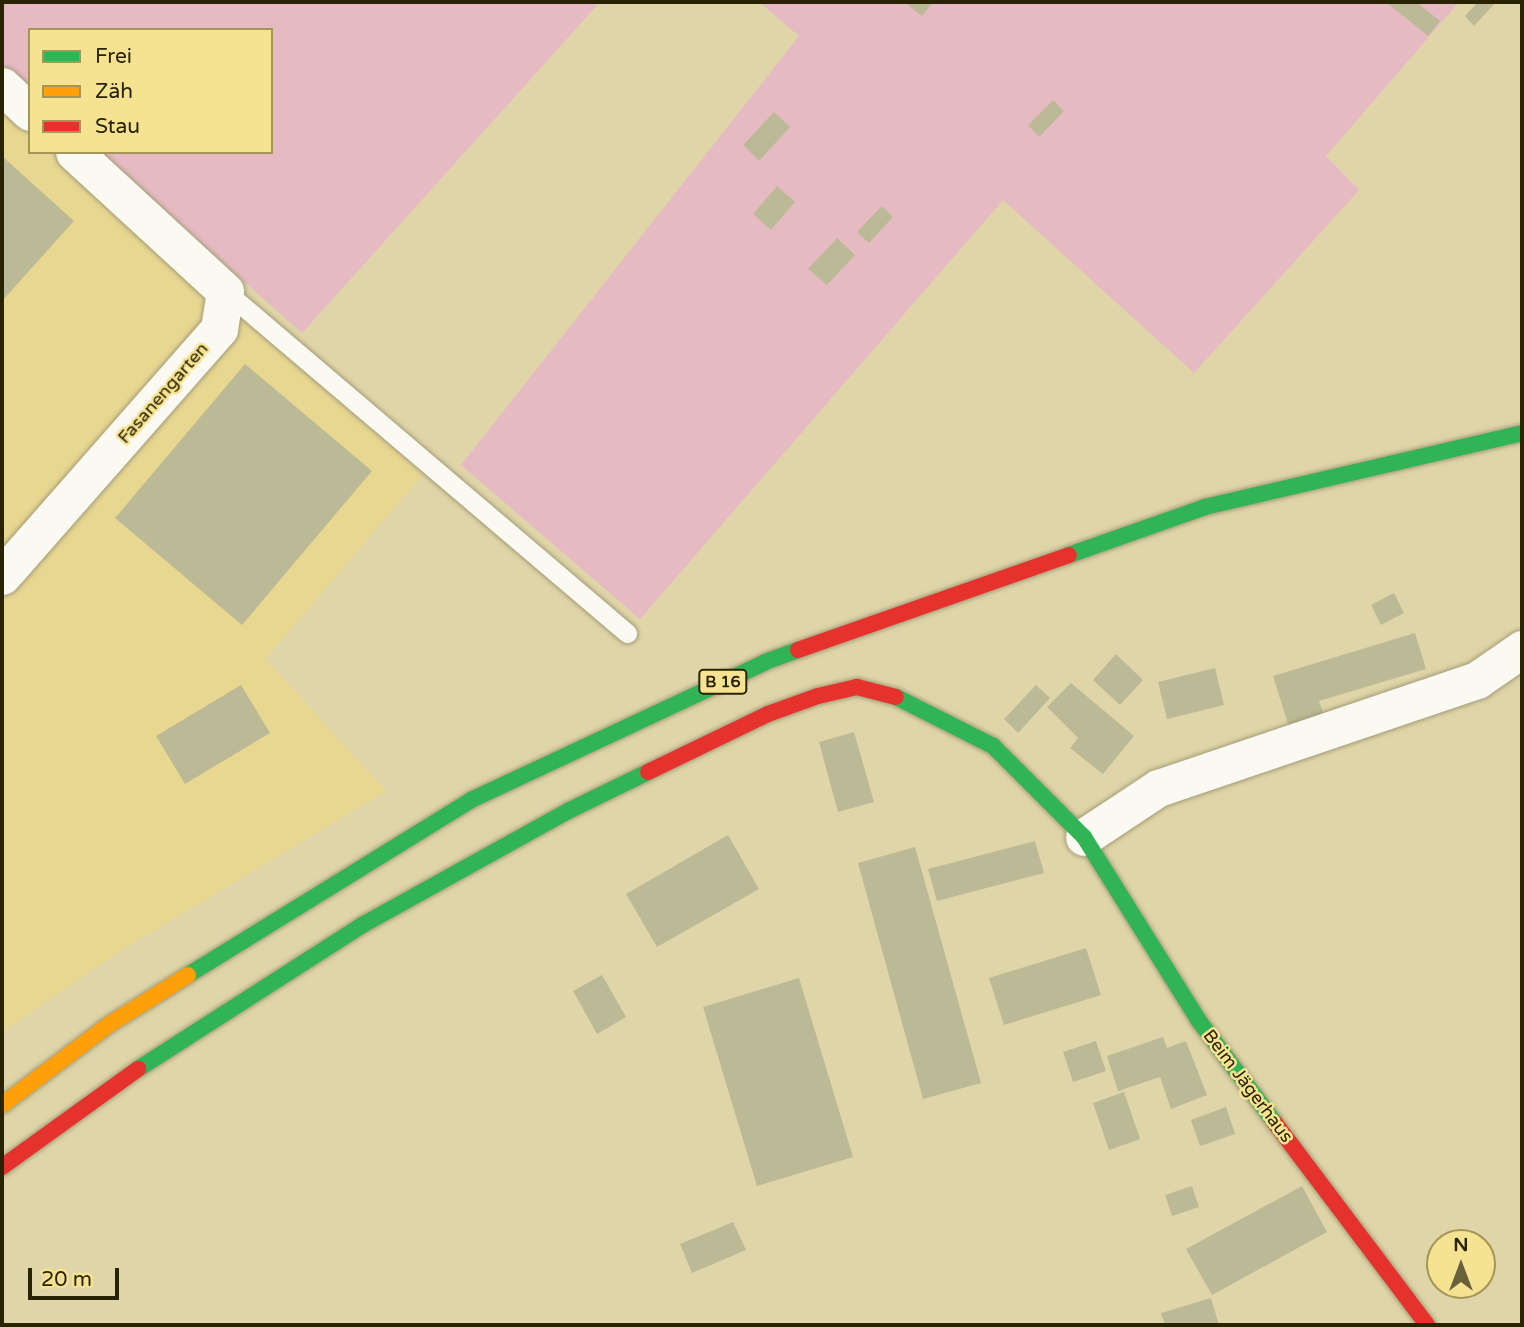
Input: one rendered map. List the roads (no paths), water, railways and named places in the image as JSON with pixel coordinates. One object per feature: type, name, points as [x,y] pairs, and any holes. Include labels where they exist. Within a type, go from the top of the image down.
[{"type":"street","points":[[2,86],[28,110]]},
{"type":"street","points":[[76,154],[225,291]]},
{"type":"street","name":"Fasanengarten","points":[[2,576],[219,329],[225,291]]},
{"type":"street","name":"B 16","points":[[2,1105],[110,1024],[471,800],[765,662],[1205,507],[1522,433]]},
{"type":"street","points":[[1084,836],[1158,788],[1477,680],[1522,649]]},
{"type":"street","name":"Beim Jägerhaus","points":[[2,1167],[114,1085],[364,924],[568,811],[768,714],[818,696],[857,687],[904,699],[993,746],[1084,836],[1199,1021],[1427,1325]]},
{"type":"lane","points":[[225,291],[627,633]]}]
